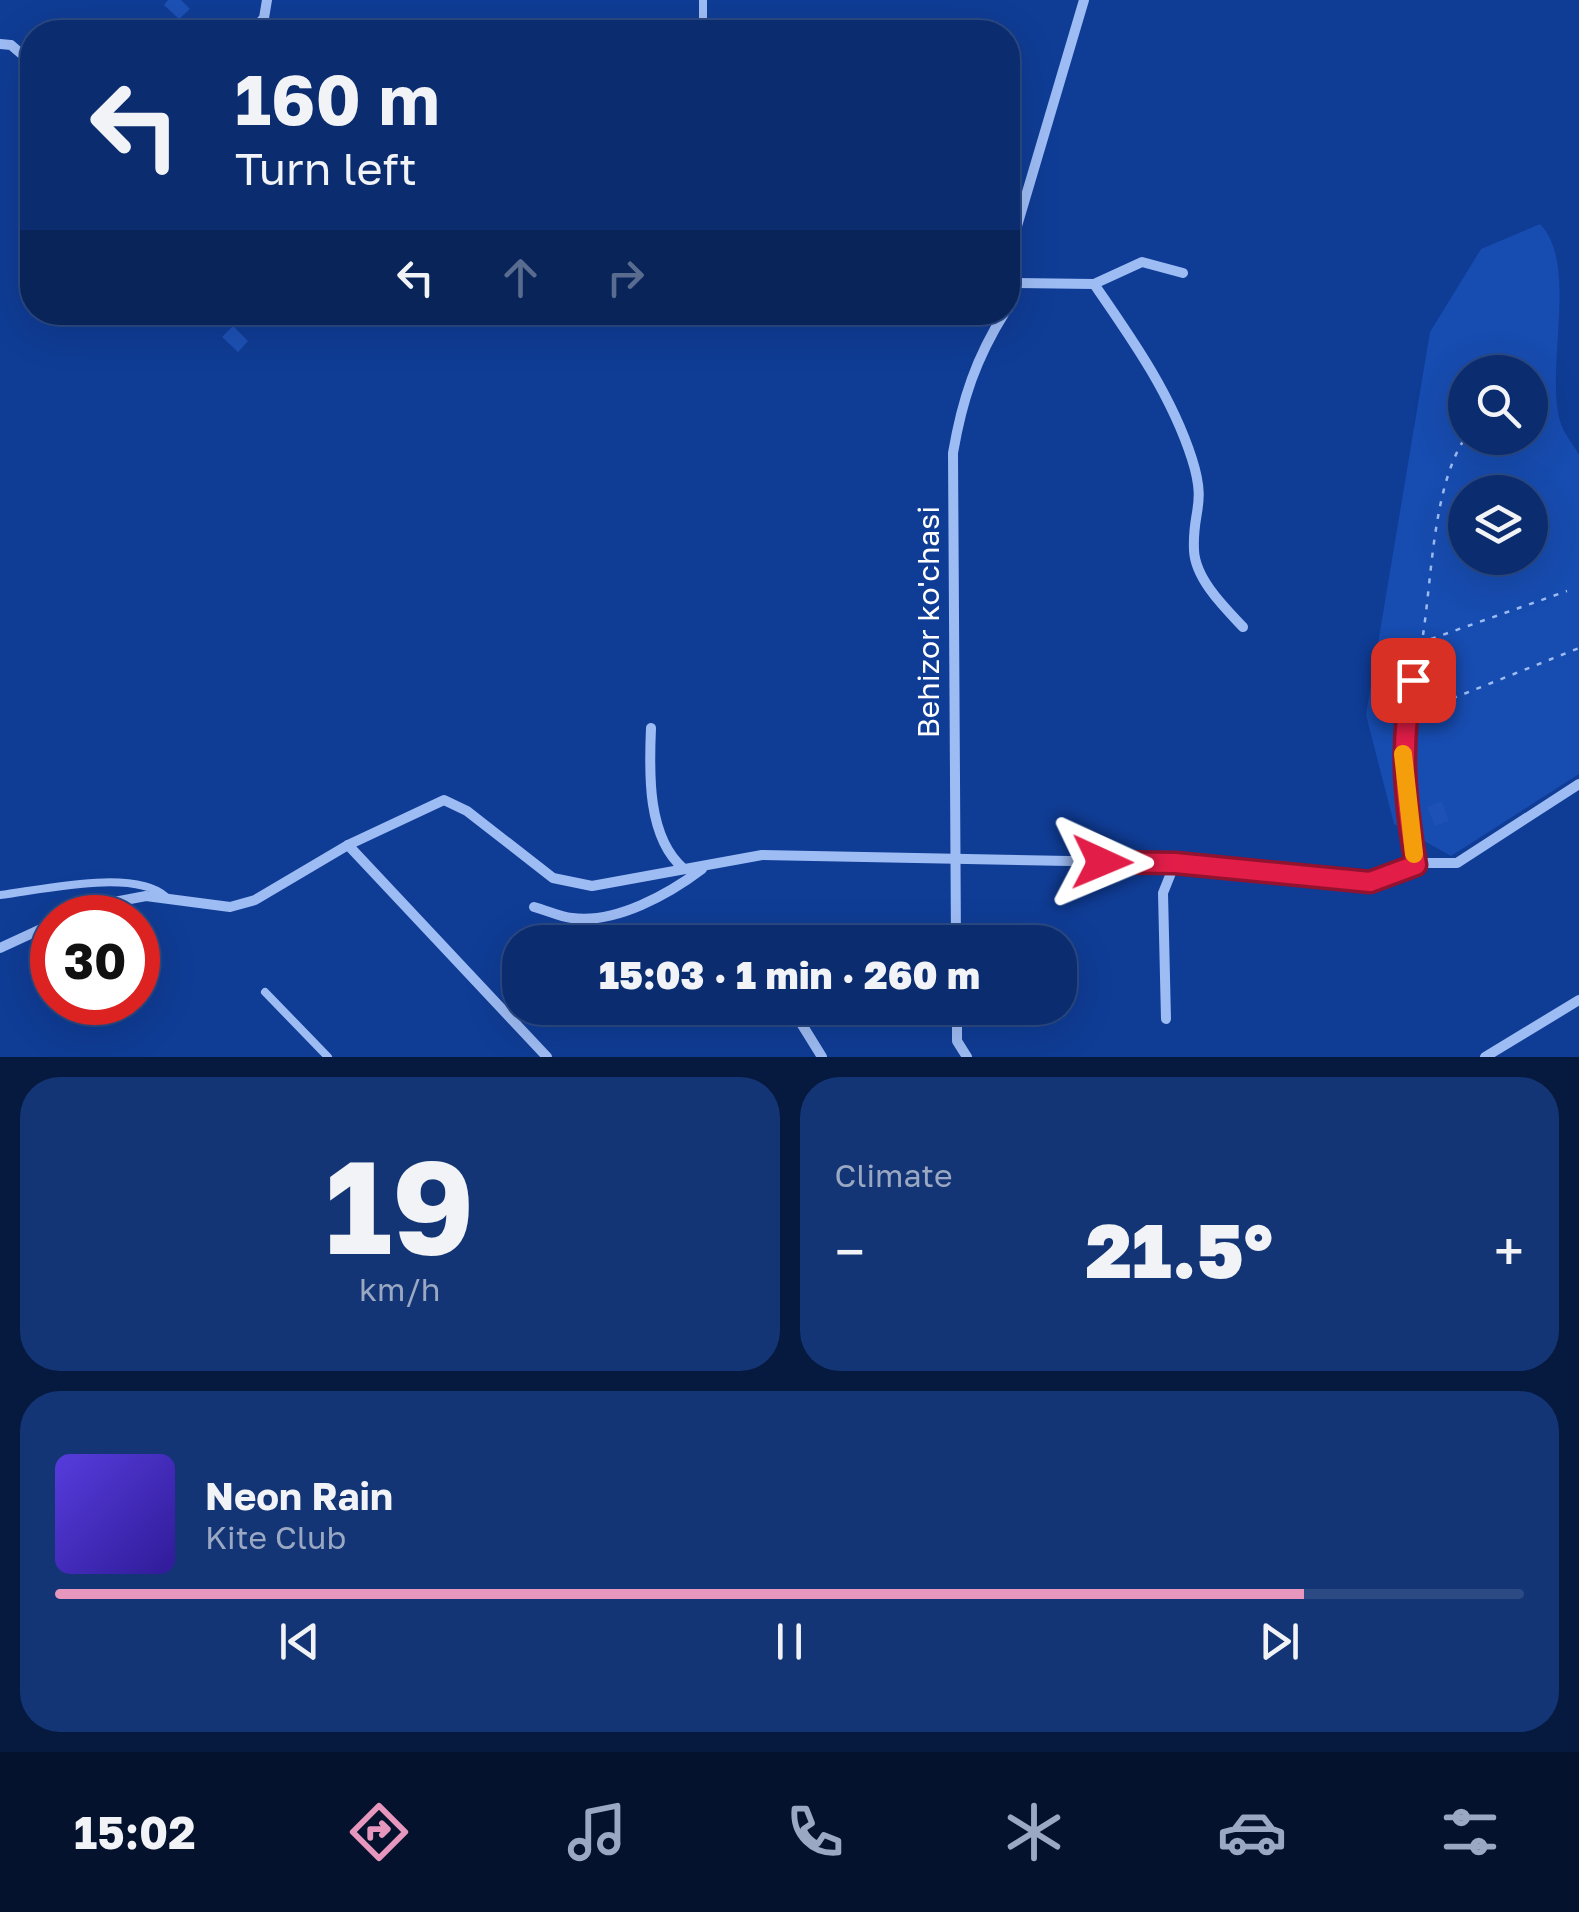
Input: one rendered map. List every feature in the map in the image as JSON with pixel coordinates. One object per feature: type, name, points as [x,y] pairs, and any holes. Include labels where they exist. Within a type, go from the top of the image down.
[{"type":"street","name":"Behizor ko'chasi","points":[[1020,216],[1084,0]]},
{"type":"street","points":[[1020,283],[1094,284],[1142,262],[1183,273]]},
{"type":"street","points":[[1094,284],[1153,370],[1177,421],[1202,494],[1193,553],[1215,598],[1243,627]]},
{"type":"street","name":"Behizor ko'chasi","points":[[956,925],[953,454],[961,404],[979,354],[997,325]]},
{"type":"street","points":[[650,728],[649,768],[660,835],[668,856],[684,869]]},
{"type":"street","points":[[160,898],[230,906],[256,900],[348,845],[444,800],[467,812],[553,878],[592,886],[762,856],[1175,863],[1370,882],[1416,865],[1458,863],[1579,784]]},
{"type":"street","points":[[348,845],[547,1057]]},
{"type":"street","points":[[1166,1019],[1163,893],[1175,863]]},
{"type":"street","points":[[534,907],[574,919],[602,915],[673,890],[707,865]]},
{"type":"street","points":[[0,948],[30,934]]},
{"type":"street","points":[[1485,1057],[1579,1000]]},
{"type":"street","points":[[803,1025],[822,1057]]},
{"type":"street","points":[[957,1025],[957,1041],[967,1057]]},
{"type":"lane","points":[[1416,865],[1404,782],[1405,717],[1422,642]]},
{"type":"lane","points":[[0,895],[123,882],[156,888],[168,899]]},
{"type":"lane","points":[[264,992],[328,1057]]},
{"type":"path","points":[[1454,455],[1445,488],[1422,642],[1566,591]]},
{"type":"path","points":[[1405,717],[1579,648]]},
{"type":"shaded area","points":[[1540,224],[1551,242],[1560,290],[1556,399],[1561,425],[1579,455],[1579,774],[1451,856],[1394,824],[1366,715],[1430,332],[1481,249]]},
{"type":"building","points":[[168,0],[181,0],[190,9],[179,19],[164,5]]},
{"type":"building","points":[[233,326],[248,341],[238,352],[222,337]]},
{"type":"building","points":[[1442,801],[1449,821],[1435,826],[1427,807]]},
{"type":"slow traffic","points":[[1403,754],[1414,854]]},
{"type":"route","points":[[1102,862],[1175,863],[1370,882],[1416,865],[1404,782],[1403,726],[1413,680]]}]
